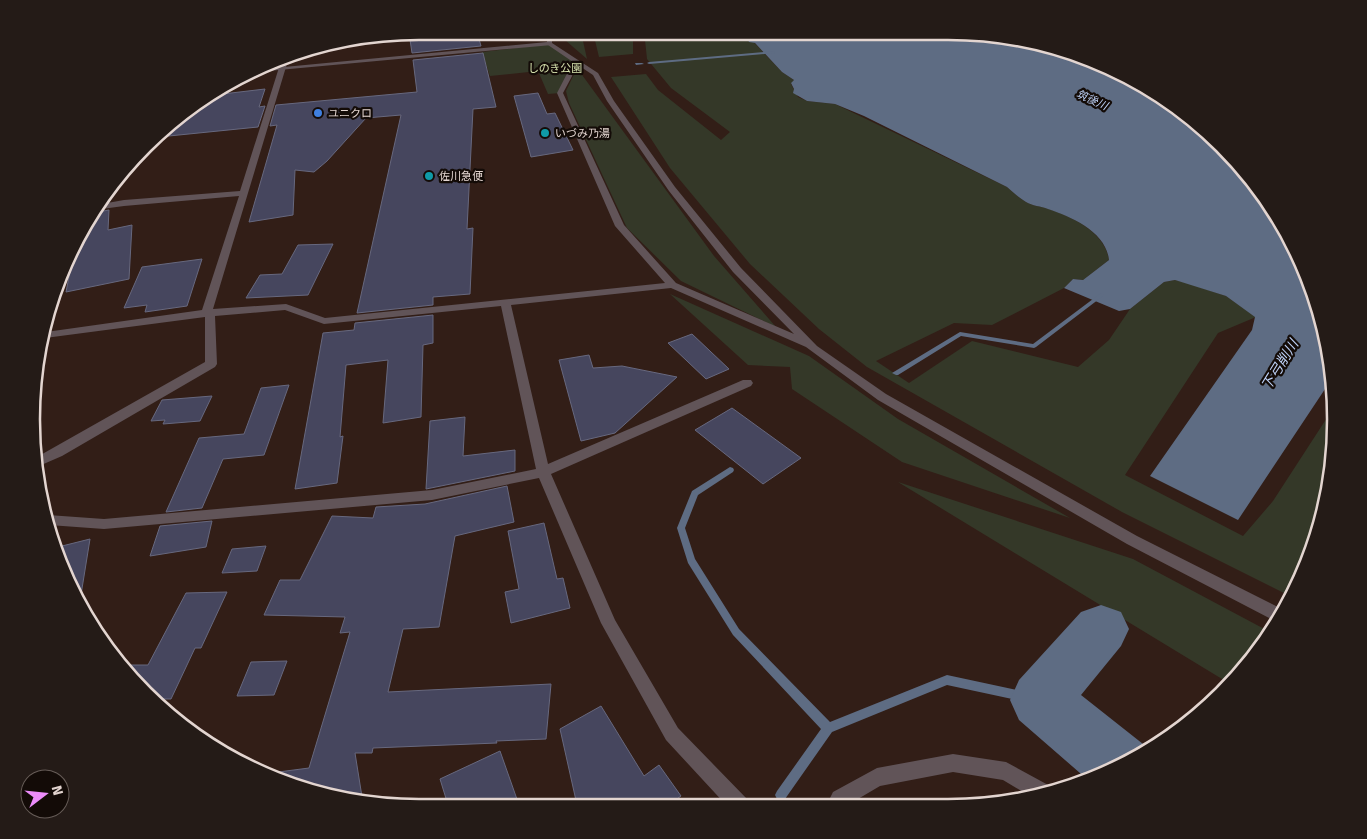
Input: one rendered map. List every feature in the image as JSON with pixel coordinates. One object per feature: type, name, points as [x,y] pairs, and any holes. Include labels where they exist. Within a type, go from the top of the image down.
[{"type":"street","points":[[550,40],[550,44]]},
{"type":"street","points":[[272,70],[550,44],[576,63],[596,74],[611,101],[672,188],[737,270],[814,348],[882,398],[1132,540],[1274,613]]},
{"type":"street","points":[[576,63],[560,93],[620,226],[672,285],[814,348]]},
{"type":"street","points":[[42,460],[211,364],[208,313],[242,192],[283,66]]},
{"type":"street","points":[[106,206],[242,192]]},
{"type":"street","points":[[50,334],[208,313],[286,307],[324,321],[672,285]]},
{"type":"street","points":[[505,302],[543,472],[609,623],[672,734],[733,799]]},
{"type":"street","points":[[54,520],[104,524],[422,496],[543,472],[746,383]]},
{"type":"street","points":[[842,799],[876,777],[953,763],[1006,771],[1036,789]]},
{"type":"green space","points":[[565,40],[583,40],[587,59]]},
{"type":"green space","points":[[595,40],[633,40],[633,54],[599,57]]},
{"type":"green space","points":[[645,40],[752,40],[782,72],[794,80],[791,84],[798,97],[807,101],[835,104],[1007,187],[1028,203],[1068,216],[1086,227],[1101,241],[1109,260],[1083,280],[1073,279],[1064,288],[992,325],[954,323],[876,361],[909,383],[972,341],[1078,367],[1109,340],[1130,309],[1164,282],[1175,280],[1226,296],[1256,317],[1218,333],[1125,475],[1243,536],[1273,501],[1327,418],[1324,469],[1320,494],[1307,541],[1285,593],[1122,512],[867,367],[819,329],[750,264],[670,168],[611,77],[646,74],[658,90],[721,140],[730,132],[671,88],[647,59]]},
{"type":"green space","name":"しのき公園","points":[[550,44],[576,63],[560,93],[548,94],[538,71],[490,76],[482,52]]},
{"type":"green space","points":[[577,68],[714,256],[776,327],[681,281],[627,228],[569,103],[566,91]]},
{"type":"green space","points":[[670,294],[809,356],[898,419],[1070,518],[902,462],[792,389],[790,367],[748,365]]},
{"type":"green space","points":[[898,482],[1133,559],[1264,629],[1249,651],[1224,680]]},
{"type":"water","name":"筑後川","points":[[748,40],[947,40],[997,43],[1022,47],[1069,60],[1115,79],[1179,118],[1216,151],[1249,188],[1288,252],[1298,274],[1314,321],[1320,345],[1325,388],[1238,520],[1150,476],[1252,330],[1255,317],[1226,296],[1175,280],[1164,282],[1130,309],[1119,311],[1064,288],[1073,279],[1083,280],[1109,260],[1107,250],[1095,234],[1077,221],[1057,212],[1028,203],[1007,187],[864,116],[835,104],[807,101],[793,93],[794,89],[791,83],[794,80],[782,72],[755,43]]},
{"type":"building","points":[[410,40],[479,40],[481,46],[412,53]]},
{"type":"building","points":[[483,53],[496,107],[473,109],[467,229],[473,228],[470,294],[433,297],[433,305],[357,313],[401,115],[366,118],[327,161],[314,172],[295,170],[293,215],[249,222],[277,125],[270,126],[276,105],[417,92],[413,60]]},
{"type":"building","points":[[265,89],[259,107],[265,106],[258,127],[167,136],[188,118],[226,94]]},
{"type":"building","name":"いづみ乃湯","points":[[538,93],[547,114],[555,113],[573,150],[531,157],[514,96]]},
{"type":"building","points":[[109,210],[108,230],[132,225],[129,279],[66,292],[70,272],[103,211]]},
{"type":"building","points":[[333,244],[308,295],[246,298],[260,275],[282,274],[298,245]]},
{"type":"building","points":[[202,259],[187,306],[145,312],[147,305],[124,308],[142,267]]},
{"type":"building","points":[[433,315],[433,343],[423,345],[421,417],[383,423],[388,360],[346,365],[340,437],[343,436],[337,483],[295,489],[323,333],[354,330],[355,323]]},
{"type":"building","points":[[692,334],[729,369],[706,379],[668,343]]},
{"type":"building","points":[[589,355],[593,368],[622,366],[677,377],[615,433],[581,441],[559,360]]},
{"type":"building","points":[[289,385],[264,455],[223,459],[202,508],[166,512],[199,438],[244,434],[261,388]]},
{"type":"building","points":[[212,396],[200,421],[163,424],[165,420],[151,421],[162,400]]},
{"type":"building","points":[[732,408],[801,458],[763,484],[695,430]]},
{"type":"building","points":[[465,417],[463,456],[515,450],[515,471],[426,489],[430,421]]},
{"type":"building","points":[[507,486],[514,522],[455,536],[439,627],[403,629],[388,692],[551,684],[546,739],[373,748],[372,753],[355,753],[362,795],[321,786],[279,772],[309,768],[350,632],[340,633],[345,617],[264,615],[280,580],[300,580],[332,516],[373,518],[376,507],[425,504]]},
{"type":"building","points":[[212,521],[206,547],[150,556],[160,526]]},
{"type":"building","points":[[544,523],[557,579],[563,578],[570,608],[511,623],[505,592],[519,589],[508,531]]},
{"type":"building","points":[[90,539],[82,592],[69,565],[62,546]]},
{"type":"building","points":[[266,546],[257,571],[222,573],[232,549]]},
{"type":"building","points":[[227,592],[201,648],[195,648],[171,699],[163,699],[130,665],[148,665],[186,593]]},
{"type":"building","points":[[287,661],[274,695],[237,696],[251,662]]},
{"type":"building","points":[[601,706],[644,776],[659,765],[681,796],[677,799],[576,799],[560,729]]},
{"type":"building","points":[[500,751],[517,799],[446,799],[440,779]]},
{"type":"waterway","points":[[649,63],[774,52]]},
{"type":"waterway","points":[[636,64],[642,64]]},
{"type":"waterway","points":[[896,373],[960,334],[1034,346],[1101,295]]},
{"type":"waterway","points":[[730,470],[695,493],[681,528],[691,560],[736,632],[828,728]]},
{"type":"waterway","name":"下弓削川","points":[[1101,629],[1040,700],[1114,761]]},
{"type":"waterway","points":[[828,728],[947,680],[1040,700]]},
{"type":"waterway","points":[[781,795],[828,728]]},
{"type":"place","name":"ユニクロ","points":[[318,113]]},
{"type":"place","name":"いづみ乃湯","points":[[545,133]]},
{"type":"place","name":"佐川急便","points":[[429,176]]}]
